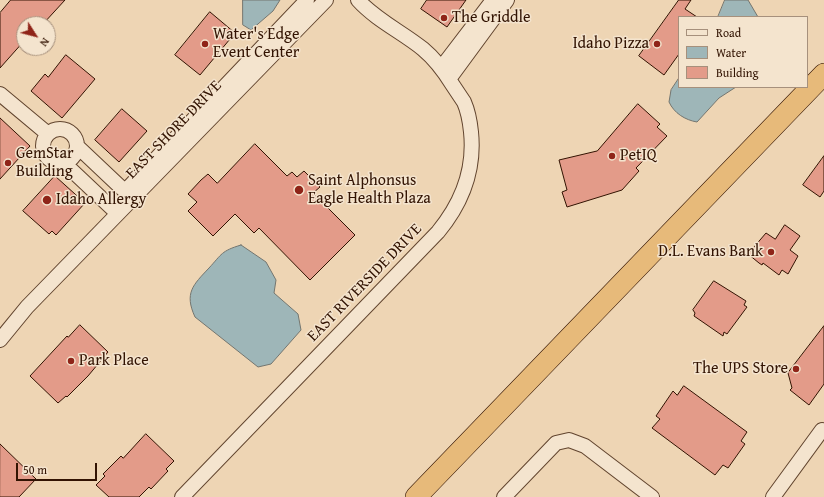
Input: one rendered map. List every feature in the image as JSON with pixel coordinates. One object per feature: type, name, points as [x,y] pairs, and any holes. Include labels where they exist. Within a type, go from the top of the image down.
[{"type":"highway","points":[[416,497],[824,74]]},
{"type":"street","name":"EAST SHORE DRIVE","points":[[128,195],[307,0]]},
{"type":"street","name":"EAST SHORE DRIVE","points":[[0,325],[128,195],[326,0]]},
{"type":"street","name":"EAST RIVERSIDE DRIVE","points":[[182,497],[449,218],[459,201],[467,181],[472,154],[470,124],[464,103],[445,74],[423,49],[377,17],[358,0]]},
{"type":"street","points":[[445,74],[493,0]]},
{"type":"street","points":[[445,74],[507,0]]},
{"type":"street","points":[[0,94],[48,134]]},
{"type":"street","points":[[78,147],[73,158],[64,163],[53,162],[45,155],[43,145],[48,134],[57,130],[67,131],[75,137],[78,147],[128,195]]},
{"type":"street","points":[[64,163],[113,210]]},
{"type":"street","name":"EAST SHORE DRIVE","points":[[0,340],[27,306],[113,210]]},
{"type":"street","points":[[773,497],[823,430]]},
{"type":"street","points":[[504,497],[556,443],[569,440],[585,446],[652,497]]},
{"type":"water","points":[[243,0],[280,0],[273,11],[251,30],[243,25]]},
{"type":"water","points":[[725,0],[748,0],[757,16],[718,16]]},
{"type":"water","points":[[678,80],[678,88],[734,88],[719,98],[697,122],[688,120],[680,115],[671,106],[669,102],[671,90]]},
{"type":"water","points":[[241,245],[266,262],[276,280],[274,293],[298,314],[301,330],[271,364],[258,367],[195,317],[190,302],[192,290],[203,274],[222,254],[229,249]]},
{"type":"building","points":[[11,0],[65,0],[50,16],[16,16],[16,50],[0,68],[0,13]]},
{"type":"building","name":"The Griddle","points":[[427,0],[466,0],[447,27],[421,9]]},
{"type":"building","points":[[679,0],[691,0],[685,9],[696,16],[678,16],[678,55],[664,75],[639,56]]},
{"type":"building","name":"Water's Edge Event Center","points":[[210,12],[235,33],[200,75],[175,55]]},
{"type":"building","points":[[66,55],[95,79],[62,118],[31,91],[45,74],[48,77]]},
{"type":"building","name":"PetIQ","points":[[638,104],[660,124],[657,127],[667,136],[636,168],[639,171],[622,190],[567,207],[562,192],[567,190],[559,160],[597,151]]},
{"type":"building","points":[[122,109],[147,131],[119,162],[95,140]]},
{"type":"building","name":"GemStar Building","points":[[0,118],[30,146],[0,179]]},
{"type":"building","points":[[255,144],[287,176],[292,172],[297,177],[304,171],[320,187],[313,193],[355,235],[310,280],[259,228],[254,233],[235,214],[213,236],[188,211],[197,202],[188,194],[201,180],[208,174],[217,183]]},
{"type":"building","points":[[824,156],[824,191],[820,197],[803,185]]},
{"type":"building","points":[[55,176],[85,203],[56,235],[52,231],[49,234],[23,211]]},
{"type":"building","name":"D.L. Evans Bank","points":[[785,225],[800,236],[790,250],[798,256],[788,274],[782,270],[779,275],[763,263],[762,265],[759,263],[748,254],[766,233],[775,239]]},
{"type":"building","points":[[714,281],[746,301],[744,305],[747,307],[727,334],[724,332],[723,336],[694,316],[695,313],[693,310]]},
{"type":"building","name":"Park Place","points":[[80,325],[108,352],[88,376],[67,397],[66,396],[58,403],[30,376],[67,336],[68,337]]},
{"type":"building","points":[[824,326],[824,384],[809,405],[790,390],[792,388],[788,373]]},
{"type":"building","points":[[684,386],[747,432],[741,441],[745,444],[728,468],[723,465],[715,475],[652,428],[660,419],[656,416],[673,391],[677,395]]},
{"type":"building","points":[[146,434],[174,461],[166,469],[168,471],[151,489],[149,487],[139,497],[109,497],[96,485],[105,476],[103,474],[121,456],[123,458]]},
{"type":"building","points":[[0,444],[36,479],[19,497],[0,497]]},
{"type":"place","name":"The Griddle","points":[[444,18]]},
{"type":"place","name":"Water's Edge Event Center","points":[[205,44]]},
{"type":"place","name":"Idaho Pizza","points":[[657,44]]},
{"type":"place","name":"PetIQ","points":[[612,156]]},
{"type":"place","name":"GemStar Building","points":[[8,163]]},
{"type":"place","name":"Saint Alphonsus Eagle Health Plaza","points":[[299,190]]},
{"type":"place","name":"Idaho Allergy","points":[[47,200]]},
{"type":"place","name":"D.L. Evans Bank","points":[[771,252]]},
{"type":"place","name":"Park Place","points":[[71,361]]},
{"type":"place","name":"The UPS Store","points":[[796,369]]}]
